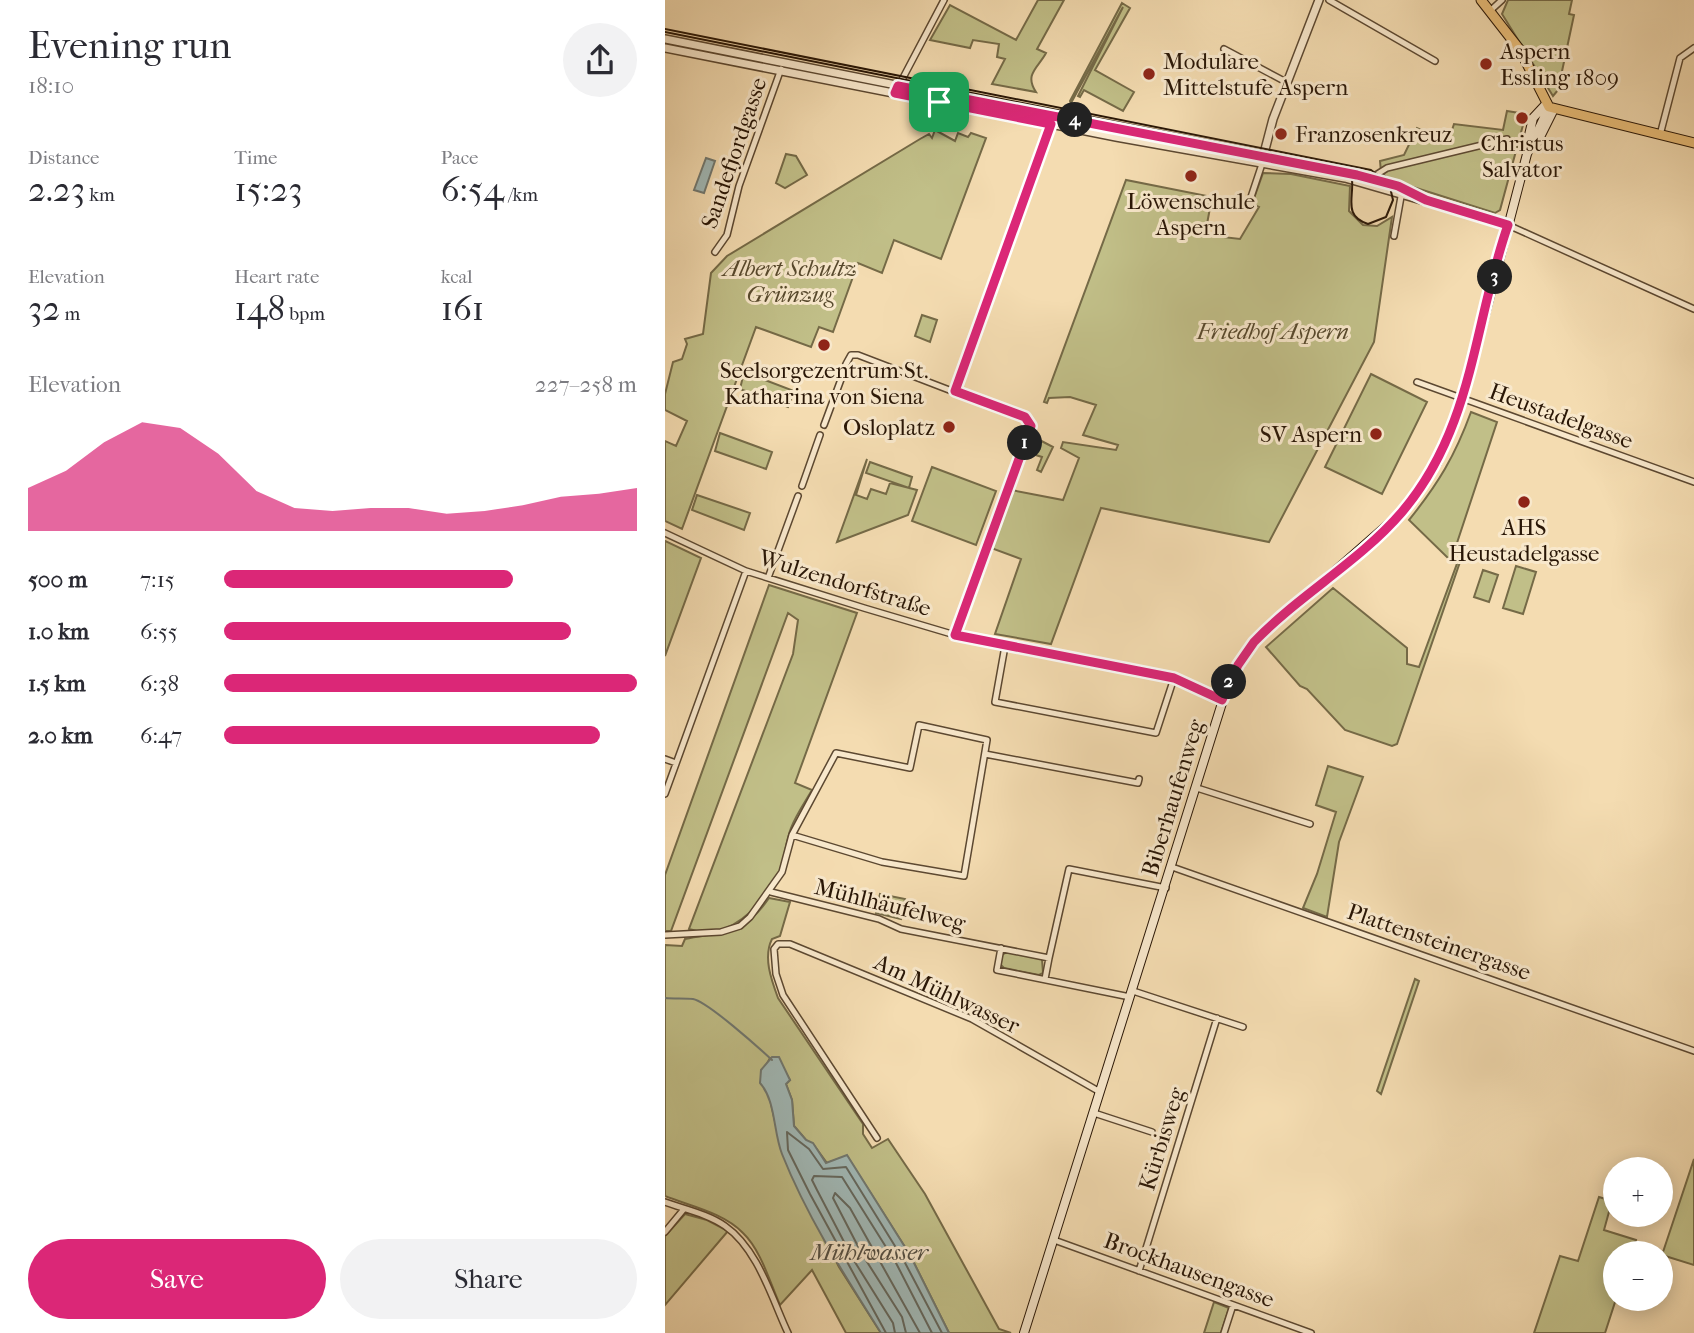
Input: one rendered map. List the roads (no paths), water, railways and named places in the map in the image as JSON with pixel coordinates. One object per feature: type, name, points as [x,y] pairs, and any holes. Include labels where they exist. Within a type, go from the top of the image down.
[{"type":"main road","points":[[1481,0],[1520,50],[1550,106],[1694,144]]},
{"type":"main road","points":[[1550,106],[1534,148],[1527,154],[1525,146],[1533,118],[1550,106]]},
{"type":"main road","name":"Biberhaufenweg","points":[[1024,1333],[1166,888],[1222,700],[1238,665],[1254,642],[1373,540],[1407,506],[1441,456],[1463,400],[1527,154]]},
{"type":"street","points":[[897,89],[944,0]]},
{"type":"street","points":[[1249,203],[1286,82],[1319,0]]},
{"type":"street","points":[[1329,0],[1434,61]]},
{"type":"street","points":[[1491,10],[1502,0]]},
{"type":"street","points":[[665,39],[781,67]]},
{"type":"street","points":[[665,48],[1053,116],[1262,161]]},
{"type":"street","points":[[1660,135],[1680,58],[1694,48]]},
{"type":"street","points":[[1224,49],[1286,82]]},
{"type":"street","name":"Sandefjordgasse","points":[[715,252],[727,235],[739,186],[781,67]]},
{"type":"street","points":[[897,89],[1051,124],[1394,184],[1402,190]]},
{"type":"street","points":[[955,391],[1053,116]]},
{"type":"street","points":[[1368,180],[1387,168],[1507,139]]},
{"type":"street","points":[[1368,180],[1508,225],[1694,309]]},
{"type":"street","points":[[1394,236],[1402,190]]},
{"type":"street","points":[[846,364],[851,355],[858,355],[1025,417],[1031,426],[955,635]]},
{"type":"street","points":[[824,425],[843,374]]},
{"type":"street","name":"Heustadelgasse","points":[[1417,382],[1694,482]]},
{"type":"street","points":[[802,486],[820,435]]},
{"type":"street","points":[[768,578],[798,496]]},
{"type":"street","name":"Wulzendorfstraße","points":[[665,533],[746,571],[955,635],[1174,678],[1222,700]]},
{"type":"street","points":[[665,794],[746,571]]},
{"type":"street","points":[[1005,646],[995,702],[1156,733],[1174,678]]},
{"type":"street","points":[[665,935],[710,934],[732,929],[750,917],[771,892],[782,873],[792,835],[836,753],[910,768],[919,724],[983,737],[987,741],[964,876],[883,862],[792,835]]},
{"type":"street","points":[[985,754],[1138,783],[1139,779]]},
{"type":"street","points":[[665,759],[676,763]]},
{"type":"street","points":[[1197,788],[1310,824]]},
{"type":"street","name":"Plattensteinergasse","points":[[1172,867],[1694,1051]]},
{"type":"street","points":[[1045,979],[1069,869],[1166,888]]},
{"type":"street","name":"Mühlhäufelweg","points":[[771,892],[879,919],[901,929],[1049,958]]},
{"type":"street","name":"Am Mühlwasser","points":[[877,1138],[783,995],[776,974],[774,949],[781,943],[790,944],[972,1020],[1100,1092]]},
{"type":"street","points":[[1001,948],[997,970],[1132,994],[1244,1027]]},
{"type":"street","name":"Kürbisweg","points":[[1139,1271],[1217,1018]]},
{"type":"street","points":[[1094,1113],[1152,1132]]},
{"type":"street","points":[[665,1202],[721,1223],[741,1241],[758,1270],[787,1333]]},
{"type":"street","points":[[665,1233],[684,1209]]},
{"type":"street","name":"Brockhausengasse","points":[[1054,1240],[1311,1333]]},
{"type":"street","points":[[1224,1333],[1233,1305]]},
{"type":"water","points":[[706,158],[715,161],[704,193],[694,190]]},
{"type":"water","name":"Mühlwasser","points":[[772,1057],[779,1057],[790,1080],[786,1084],[792,1100],[794,1126],[806,1140],[813,1143],[826,1163],[847,1155],[910,1255],[949,1333],[881,1333],[815,1223],[782,1154],[772,1107],[760,1083],[761,1070]]},
{"type":"waterway","name":"Mühlwasser","points":[[665,998],[693,999],[700,1002],[772,1060]]},
{"type":"tram line","points":[[665,29],[1371,170],[1389,183],[1393,200],[1386,217],[1368,224],[1360,221],[1352,211],[1352,179],[1338,166],[665,32]]},
{"type":"place","name":"Aspern Essling 1809","points":[[1486,64]]},
{"type":"place","name":"Modulare Mittelstufe Aspern","points":[[1149,74]]},
{"type":"place","name":"Christus Salvator","points":[[1522,118]]},
{"type":"place","name":"Franzosenkreuz","points":[[1281,134]]},
{"type":"place","name":"Löwenschule Aspern","points":[[1191,176]]},
{"type":"place","name":"Seelsorgezentrum St. Katharina von Siena","points":[[824,345]]},
{"type":"place","name":"Osloplatz","points":[[949,427]]},
{"type":"place","name":"SV Aspern","points":[[1376,434]]},
{"type":"place","name":"AHS Heustadelgasse","points":[[1524,502]]},
{"type":"park label","name":"Albert Schultz Grünzug","points":[[790,281]]},
{"type":"park label","name":"Friedhof Aspern","points":[[1273,331]]}]
